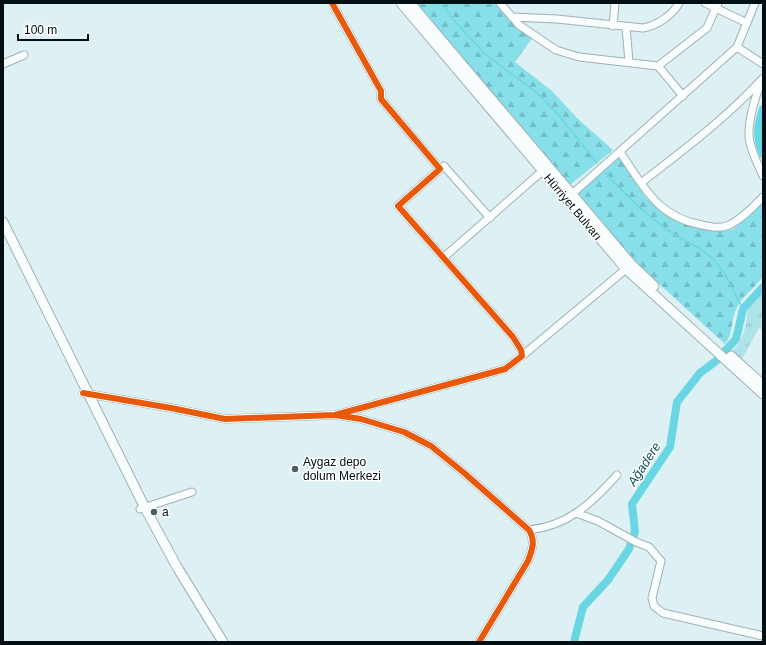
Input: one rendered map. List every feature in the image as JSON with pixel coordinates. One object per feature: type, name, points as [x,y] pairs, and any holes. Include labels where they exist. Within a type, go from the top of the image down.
[{"type":"main road","name":"Hürriyet Bulvarı","points":[[401,3],[546,168],[572,194],[631,264],[763,394]]},
{"type":"main road","name":"Hürriyet Bulvarı","points":[[410,3],[546,168],[626,269],[720,350]]},
{"type":"main road","points":[[3,222],[85,394]]},
{"type":"main road","points":[[3,235],[186,593],[217,642]]},
{"type":"main road","name":"Hürriyet Bulvarı","points":[[728,358],[763,385]]},
{"type":"main road","points":[[142,508],[223,642]]},
{"type":"street","points":[[332,3],[381,91],[381,99],[440,169]]},
{"type":"street","points":[[500,3],[519,25],[556,50],[578,57],[658,66],[707,28],[717,6]]},
{"type":"street","points":[[613,26],[615,3]]},
{"type":"street","points":[[512,17],[557,19],[626,27],[652,27],[676,8],[679,3]]},
{"type":"street","points":[[705,3],[717,6],[747,24]]},
{"type":"street","points":[[572,194],[736,47],[755,3]]},
{"type":"street","points":[[626,27],[629,62]]},
{"type":"street","points":[[736,47],[763,64]]},
{"type":"street","points":[[3,64],[24,55]]},
{"type":"street","points":[[658,66],[683,96]]},
{"type":"street","points":[[763,78],[755,100],[749,135],[755,157],[763,176]]},
{"type":"street","points":[[642,183],[680,153],[752,90],[763,78]]},
{"type":"street","points":[[620,152],[650,196],[673,216],[682,220],[718,228],[730,225],[763,198]]},
{"type":"street","points":[[490,218],[444,166],[398,206],[513,337],[521,350],[522,356]]},
{"type":"street","points":[[443,258],[546,168]]},
{"type":"street","points":[[85,394],[171,408],[225,419],[336,414],[505,369],[626,269]]},
{"type":"street","points":[[336,414],[360,419],[404,432],[431,446],[529,530],[533,537],[533,548],[528,561],[479,642]]},
{"type":"street","points":[[529,530],[552,526],[576,513],[593,501],[617,475]]},
{"type":"street","points":[[142,508],[192,492]]},
{"type":"street","points":[[576,513],[598,521],[636,542],[649,547],[661,561],[652,598],[654,606],[663,613],[763,636]]},
{"type":"green space","points":[[415,3],[495,3],[518,28],[533,37],[515,62],[552,91],[577,118],[613,150],[570,185]]},
{"type":"green space","points":[[619,158],[646,198],[661,211],[680,223],[723,231],[733,229],[763,203],[763,277],[744,297],[737,307],[730,336],[725,344],[635,262],[578,194]]},
{"type":"green space","points":[[763,293],[763,330],[759,328],[742,359],[733,351],[744,332],[747,311]]},
{"type":"waterway","points":[[443,3],[451,17],[485,54],[536,92],[557,113],[597,163]]},
{"type":"waterway","name":"Ağadere","points":[[763,109],[759,121],[758,132],[759,143],[763,154]]},
{"type":"waterway","points":[[606,173],[627,196],[653,219],[669,231],[708,254],[718,264],[726,276],[743,309]]},
{"type":"waterway","name":"Ağadere","points":[[574,642],[583,607],[608,580],[629,549],[635,532],[632,504],[670,447],[677,402],[700,373],[716,361],[736,339],[743,309],[763,287]]},
{"type":"cycle path","points":[[332,3],[381,91],[381,99],[440,169],[398,206],[513,337],[521,350],[522,356],[505,369],[335,415]]},
{"type":"cycle path","points":[[83,393],[225,419],[335,415],[361,419],[404,432],[431,446],[529,530],[533,542],[528,561],[479,642]]},
{"type":"place","name":"Aygaz depo dolum Merkezi","points":[[295,469]]},
{"type":"place","name":"a","points":[[154,512]]}]
